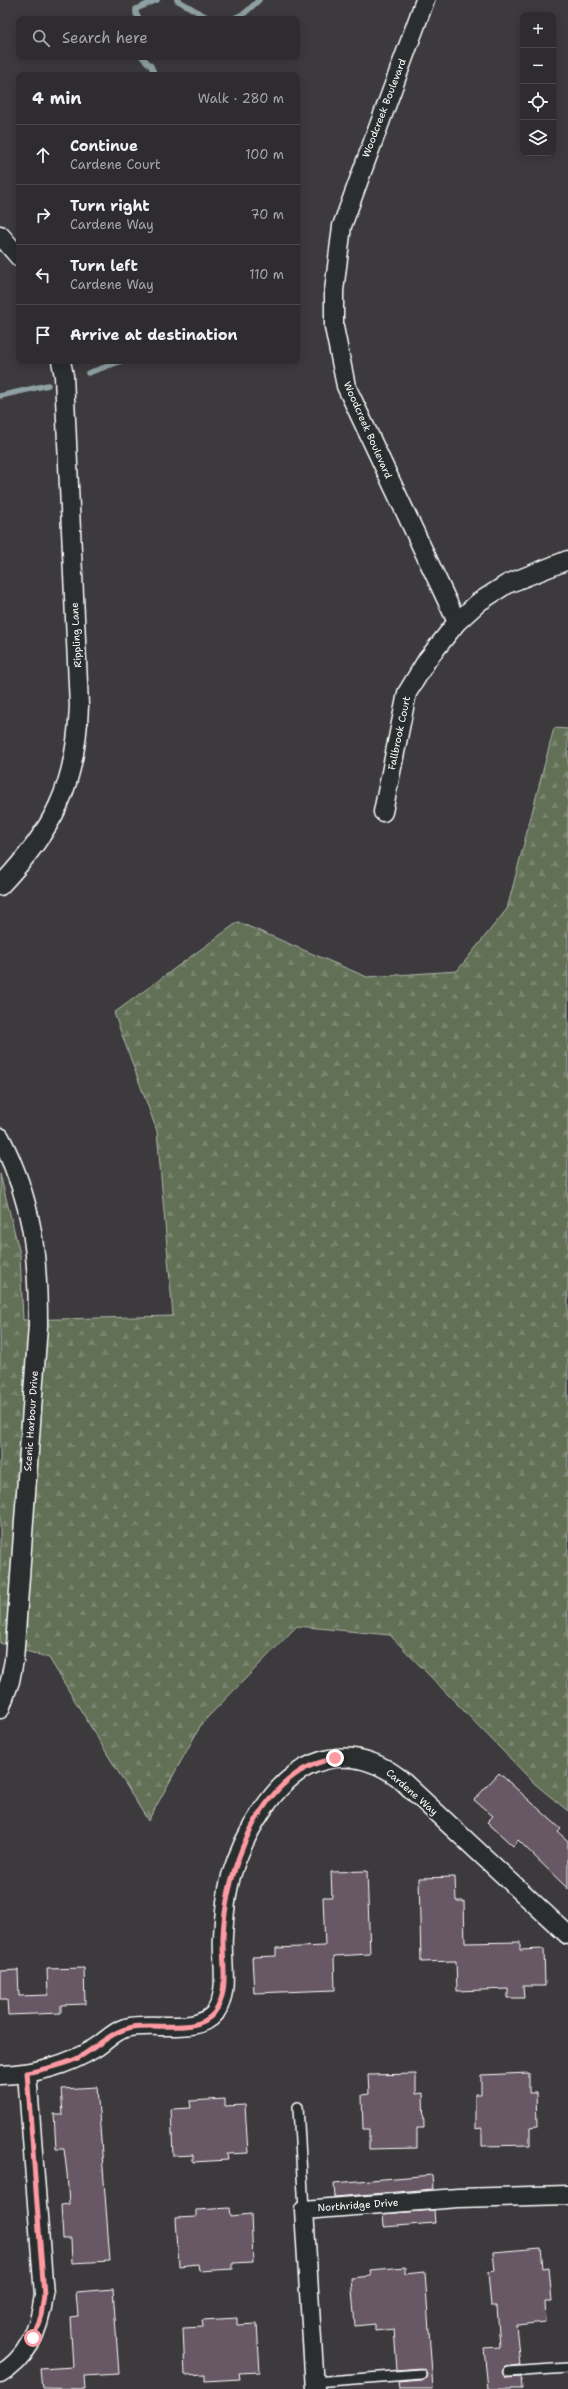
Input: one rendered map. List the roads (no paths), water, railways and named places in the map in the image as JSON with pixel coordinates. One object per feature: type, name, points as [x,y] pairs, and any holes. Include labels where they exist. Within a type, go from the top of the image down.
[{"type":"street","name":"Woodcreek Boulevard","points":[[425,0],[342,226],[334,291],[334,326],[346,386],[457,622]]},
{"type":"street","points":[[0,235],[16,254]]},
{"type":"street","name":"Rippling Lane","points":[[0,886],[31,853],[54,817],[71,774],[78,740],[79,706],[64,384],[61,364]]},
{"type":"street","name":"Fallbrook Court","points":[[383,812],[407,693],[427,660],[457,622],[479,602],[507,584],[568,560]]},
{"type":"street","name":"Scenic Harbour Drive","points":[[0,1137],[24,1192],[32,1224],[38,1275],[38,1325],[14,1660],[10,1682],[0,1709]]},
{"type":"street","name":"Cardene Way","points":[[0,2075],[27,2073],[52,2068],[75,2059],[124,2029],[196,2025],[214,2014],[221,2003],[223,1993],[223,1936],[231,1876],[245,1842],[278,1789],[297,1773],[319,1762],[355,1758],[370,1761],[390,1770],[568,1935]]},
{"type":"street","points":[[0,2374],[11,2368],[24,2354],[33,2338],[41,2316],[44,2295],[27,2073]]},
{"type":"street","name":"Northridge Drive","points":[[314,2385],[304,2210],[458,2198],[568,2195]]},
{"type":"lane","points":[[298,2107],[304,2210]]},
{"type":"lane","points":[[508,2372],[568,2368]]},
{"type":"lane","points":[[314,2385],[421,2374]]},
{"type":"waterway","points":[[138,16],[136,9],[157,0]]},
{"type":"waterway","points":[[177,0],[205,16]]},
{"type":"waterway","points":[[238,16],[245,13],[259,0]]},
{"type":"waterway","points":[[145,60],[151,66],[154,72]]},
{"type":"waterway","points":[[88,373],[114,364]]},
{"type":"waterway","points":[[0,396],[48,385]]}]
